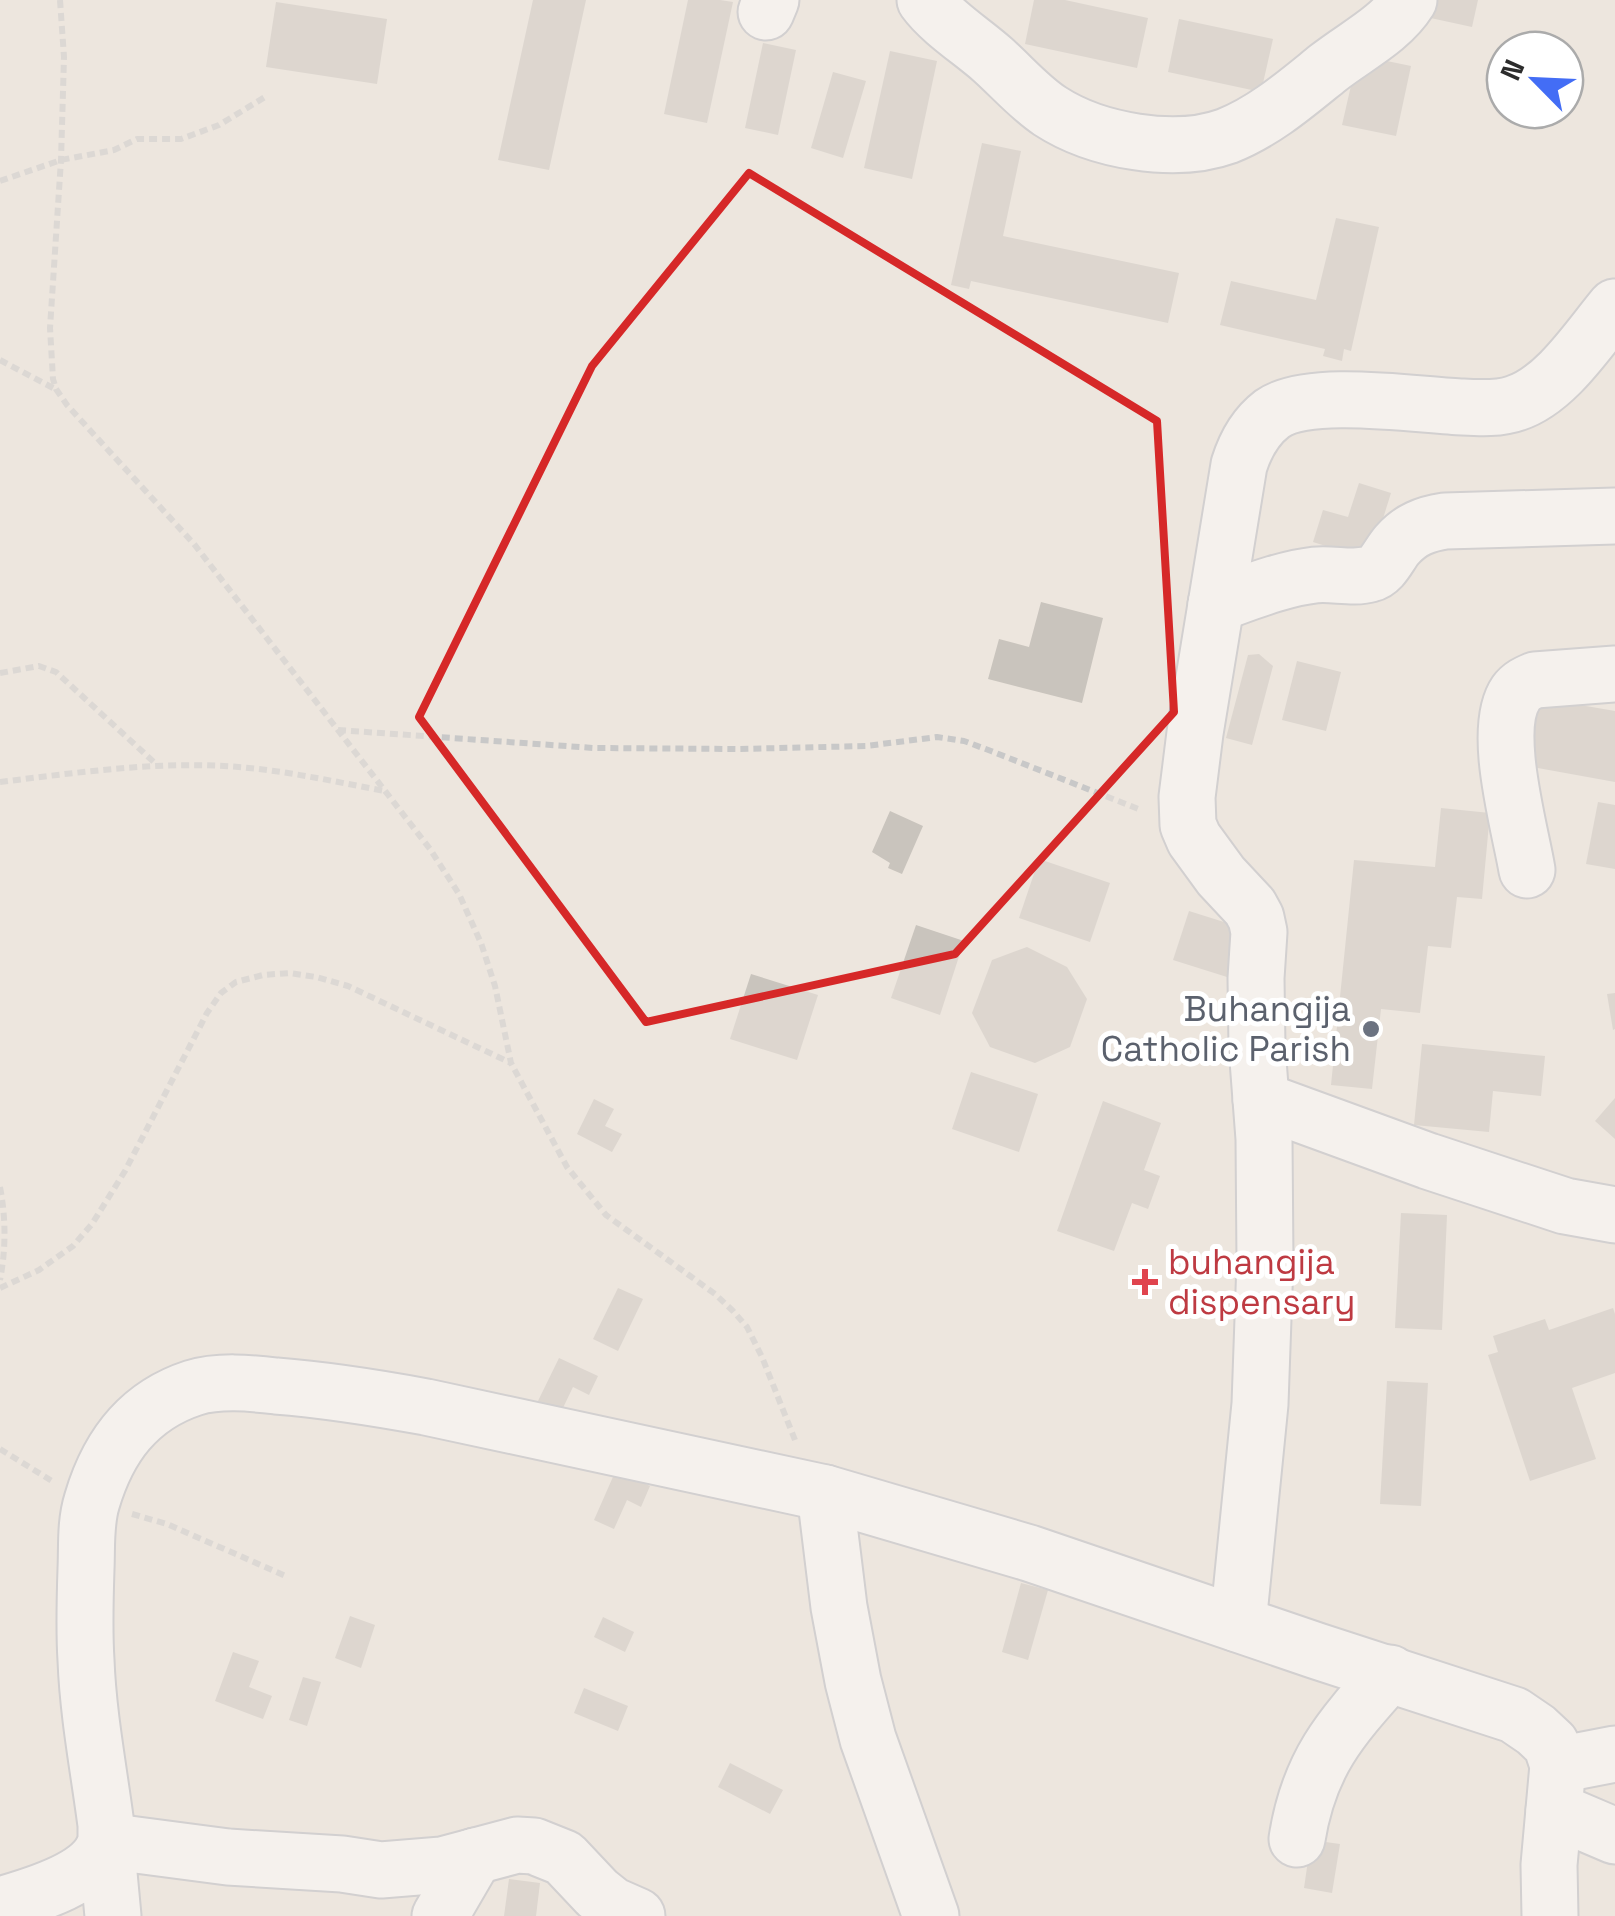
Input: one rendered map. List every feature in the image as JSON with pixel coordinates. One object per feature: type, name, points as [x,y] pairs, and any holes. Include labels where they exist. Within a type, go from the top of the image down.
[{"type":"street","points":[[925,0],[1051,112],[1098,133],[1172,144],[1227,136],[1270,113],[1389,25],[1410,0]]},
{"type":"street","points":[[1238,1624],[1260,1404],[1265,1262],[1264,1139],[1256,995],[1258,924],[1250,906],[1221,876],[1194,839],[1187,816],[1189,772],[1239,465],[1252,436],[1270,416],[1290,407],[1337,399],[1479,408],[1516,403],[1538,392],[1558,374],[1615,307]]},
{"type":"street","points":[[1216,604],[1302,577],[1374,573],[1396,546],[1423,525],[1615,516]]},
{"type":"street","points":[[1527,870],[1507,760],[1510,706],[1516,693],[1530,682],[1615,674]]},
{"type":"street","points":[[1261,1100],[1565,1206],[1615,1214]]},
{"type":"street","points":[[113,1916],[86,1663],[91,1504],[111,1455],[126,1430],[142,1416],[194,1388],[247,1383],[408,1404],[825,1493],[1029,1553],[1514,1715],[1550,1744],[1556,1788],[1550,1916]]},
{"type":"street","points":[[825,1493],[838,1607],[853,1681],[868,1739],[931,1916]]},
{"type":"street","points":[[1297,1839],[1306,1795],[1326,1750],[1390,1674]]},
{"type":"street","points":[[1556,1788],[1615,1754]]},
{"type":"street","points":[[1556,1788],[1615,1836]]},
{"type":"street","points":[[106,1841],[228,1857],[381,1870],[442,1865],[517,1846],[534,1846],[564,1858],[612,1905],[637,1916]]},
{"type":"street","points":[[0,1905],[86,1870],[106,1841]]},
{"type":"street","points":[[440,1916],[475,1856]]},
{"type":"path","points":[[60,0],[64,57],[61,160],[50,328],[56,389],[194,544],[430,849],[459,894],[486,958],[511,1063],[567,1167],[606,1215],[715,1294],[746,1327],[762,1357],[786,1422],[825,1493]]},
{"type":"path","points":[[0,182],[61,160],[114,150],[137,139],[181,140],[219,124],[265,97]]},
{"type":"path","points":[[0,360],[56,389]]},
{"type":"path","points":[[0,673],[39,666],[56,672],[156,765]]},
{"type":"path","points":[[337,730],[612,748],[866,746],[937,737],[964,741],[1146,812]]},
{"type":"path","points":[[0,782],[156,765],[224,766],[297,773],[385,792]]},
{"type":"path","points":[[0,1288],[51,1262],[73,1246],[92,1224],[207,1013],[221,993],[236,982],[290,973],[348,986],[511,1063]]},
{"type":"path","points":[[0,1187],[5,1253],[0,1280]]},
{"type":"path","points":[[0,1449],[91,1504],[167,1524],[288,1577]]},
{"type":"highlighted area","points":[[749,173],[1157,421],[1174,712],[955,954],[646,1022],[419,717],[592,366]]},
{"type":"building","points":[[533,0],[586,0],[549,170],[498,160]]},
{"type":"building","points":[[688,0],[733,2],[707,123],[664,114]]},
{"type":"building","points":[[1034,0],[1065,0],[1148,18],[1137,68],[1025,44]]},
{"type":"building","points":[[1430,0],[1478,0],[1472,27],[1426,17]]},
{"type":"building","points":[[276,2],[387,19],[377,84],[266,67]]},
{"type":"building","points":[[1179,19],[1273,39],[1261,92],[1168,72]]},
{"type":"building","points":[[763,43],[796,50],[778,135],[745,128]]},
{"type":"building","points":[[890,51],[937,61],[912,179],[864,168]]},
{"type":"building","points":[[1358,55],[1411,66],[1396,136],[1342,125]]},
{"type":"building","points":[[833,72],[866,81],[843,158],[811,148]]},
{"type":"building","points":[[982,143],[1021,151],[1003,236],[1179,273],[1168,323],[971,281],[969,289],[951,285]]},
{"type":"building","points":[[1336,218],[1379,227],[1351,351],[1344,349],[1342,361],[1323,356],[1325,349],[1220,325],[1231,281],[1316,300]]},
{"type":"building","points":[[1359,483],[1391,493],[1370,560],[1313,542],[1323,510],[1348,517]]},
{"type":"building","points":[[1041,602],[1103,618],[1082,703],[988,679],[999,639],[1029,647]]},
{"type":"building","points":[[1259,654],[1273,666],[1252,745],[1226,738],[1248,655]]},
{"type":"building","points":[[1297,661],[1341,672],[1326,731],[1282,720]]},
{"type":"building","points":[[1528,696],[1615,711],[1615,782],[1515,764]]},
{"type":"building","points":[[1598,802],[1615,805],[1615,869],[1586,864]]},
{"type":"building","points":[[1441,808],[1490,813],[1482,899],[1457,897],[1451,948],[1428,946],[1420,1013],[1381,1009],[1372,1089],[1331,1085],[1354,860],[1435,867]]},
{"type":"building","points":[[890,811],[923,826],[902,874],[888,868],[890,863],[872,852]]},
{"type":"building","points":[[1039,859],[1110,883],[1090,942],[1019,918]]},
{"type":"building","points":[[1189,911],[1243,928],[1227,977],[1173,960]]},
{"type":"building","points":[[916,925],[964,941],[940,1015],[891,998]]},
{"type":"building","points":[[1027,947],[1067,967],[1087,999],[1070,1047],[1035,1063],[990,1047],[972,1013],[992,960]]},
{"type":"building","points":[[751,974],[818,995],[797,1060],[730,1039]]},
{"type":"building","points":[[1615,993],[1615,1029],[1613,1030],[1607,994]]},
{"type":"building","points":[[1422,1044],[1545,1056],[1541,1096],[1493,1091],[1489,1132],[1414,1125]]},
{"type":"building","points":[[971,1072],[1038,1094],[1019,1152],[952,1129]]},
{"type":"building","points":[[1615,1098],[1615,1139],[1595,1121]]},
{"type":"building","points":[[594,1099],[614,1109],[605,1126],[622,1134],[612,1152],[577,1134]]},
{"type":"building","points":[[1103,1101],[1161,1123],[1144,1170],[1160,1176],[1148,1209],[1132,1203],[1114,1251],[1057,1231]]},
{"type":"building","points":[[1401,1213],[1447,1215],[1442,1330],[1395,1328]]},
{"type":"building","points":[[618,1288],[643,1299],[618,1351],[593,1339]]},
{"type":"building","points":[[1613,1308],[1615,1373],[1572,1388],[1596,1459],[1530,1481],[1488,1355],[1498,1352],[1493,1336],[1545,1319],[1549,1330]]},
{"type":"building","points":[[559,1358],[598,1376],[589,1395],[573,1387],[561,1412],[538,1401]]},
{"type":"building","points":[[1387,1381],[1428,1383],[1421,1506],[1380,1504]]},
{"type":"building","points":[[616,1470],[650,1486],[641,1507],[627,1500],[614,1529],[594,1520]]},
{"type":"building","points":[[1021,1583],[1048,1590],[1028,1660],[1002,1652]]},
{"type":"building","points":[[350,1616],[375,1625],[361,1668],[335,1658]]},
{"type":"building","points":[[603,1617],[634,1632],[625,1652],[594,1637]]},
{"type":"building","points":[[233,1652],[259,1661],[249,1687],[272,1696],[263,1719],[215,1701]]},
{"type":"building","points":[[303,1677],[321,1682],[307,1726],[289,1720]]},
{"type":"building","points":[[584,1688],[628,1706],[618,1731],[574,1713]]},
{"type":"building","points":[[730,1763],[783,1790],[770,1814],[718,1787]]},
{"type":"building","points":[[1311,1840],[1340,1844],[1332,1893],[1304,1888]]},
{"type":"building","points":[[509,1879],[540,1883],[536,1916],[504,1916]]},
{"type":"place","name":"Buhangija Catholic Parish","points":[[1371,1029]]},
{"type":"place","name":"buhangija dispensary","points":[[1145,1282]]}]
